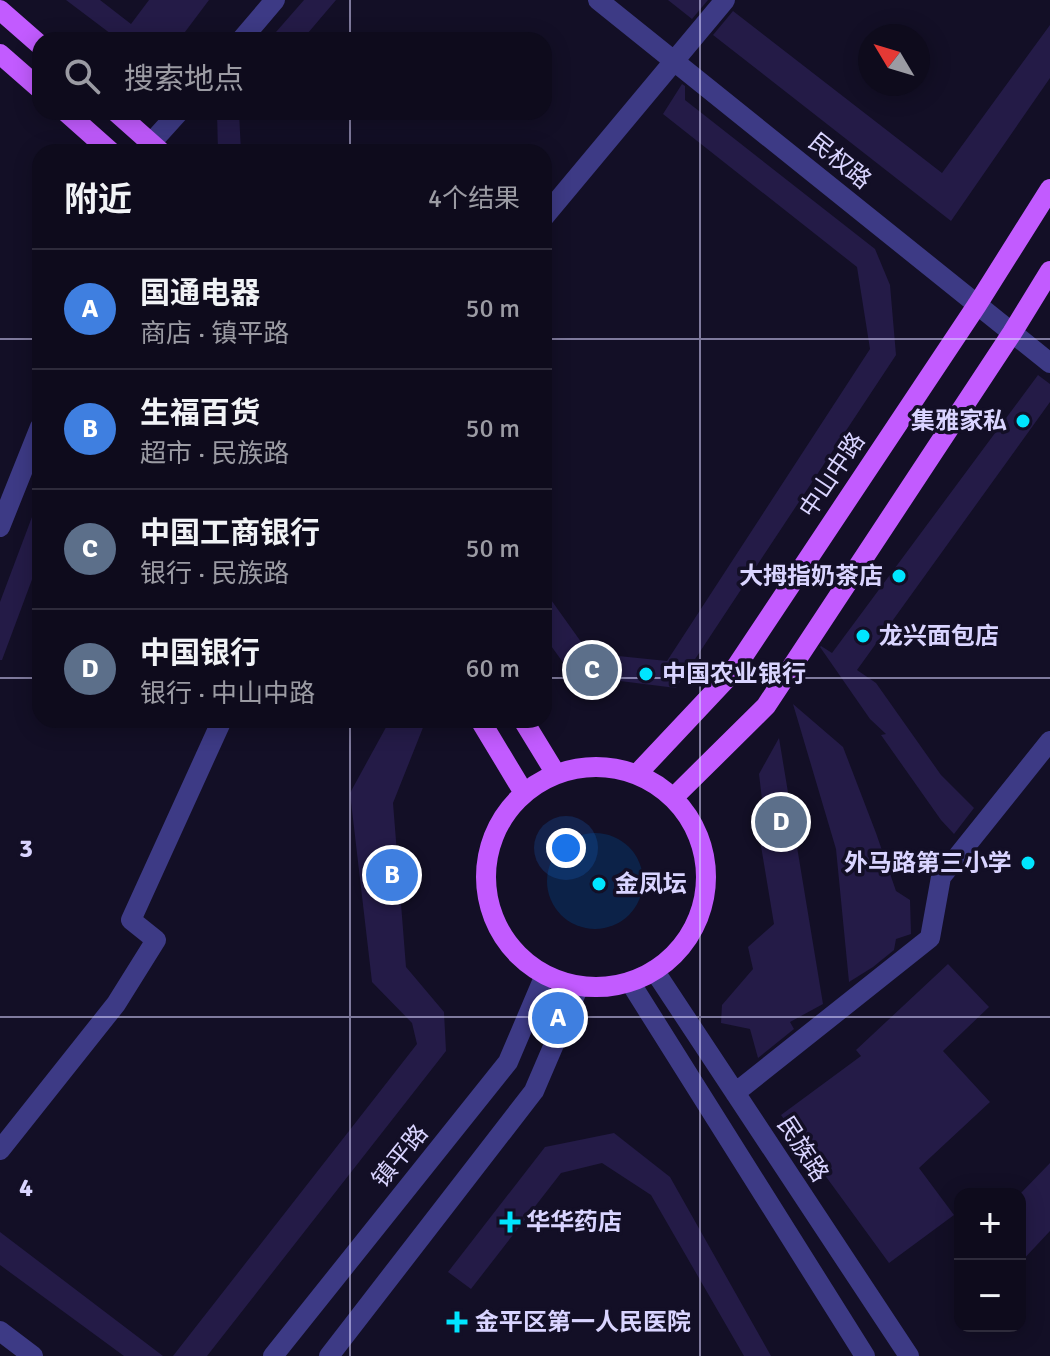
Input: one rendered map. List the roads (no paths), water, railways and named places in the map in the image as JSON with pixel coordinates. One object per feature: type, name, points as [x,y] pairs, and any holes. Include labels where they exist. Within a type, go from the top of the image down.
[{"type":"main road","points":[[0,10],[32,38]]},
{"type":"main road","points":[[0,54],[32,82]]},
{"type":"main road","points":[[75,120],[102,144]]},
{"type":"main road","points":[[124,120],[149,144]]},
{"type":"main road","name":"中山中路","points":[[637,774],[732,673],[977,305],[1050,189]]},
{"type":"main road","points":[[674,797],[766,706],[1050,271]]},
{"type":"main road","points":[[485,728],[524,793]]},
{"type":"main road","points":[[528,728],[556,774]]},
{"type":"main road","points":[[583,767],[611,767],[637,774],[674,797],[693,824],[704,856],[706,889],[697,921],[679,949],[654,970],[630,982],[605,987],[579,986],[545,975],[517,954],[496,925],[486,890],[488,854],[501,821],[524,793],[556,774],[583,767]]},
{"type":"street","points":[[248,32],[275,0]]},
{"type":"street","name":"民权路","points":[[598,0],[1050,363]]},
{"type":"street","points":[[552,208],[725,0]]},
{"type":"street","points":[[157,144],[174,120]]},
{"type":"street","points":[[0,527],[32,447]]},
{"type":"street","points":[[0,1150],[116,1004],[156,940],[131,920],[218,728]]},
{"type":"street","points":[[735,1093],[930,938],[941,877],[1050,741]]},
{"type":"street","name":"民族路","points":[[654,970],[909,1356]]},
{"type":"street","name":"镇平路","points":[[273,1356],[508,1062],[545,975]]},
{"type":"street","points":[[630,982],[865,1356]]},
{"type":"street","points":[[329,1356],[534,1091],[579,986]]},
{"type":"street","points":[[0,1331],[33,1356]]},
{"type":"water","points":[[595,833],[613,837],[629,847],[639,863],[643,881],[639,899],[629,915],[613,925],[595,929],[577,925],[561,915],[551,899],[547,881],[551,863],[561,847],[577,837]]},
{"type":"place","name":"集雅家私","points":[[1023,421]]},
{"type":"place","name":"大拇指奶茶店","points":[[899,576]]},
{"type":"place","name":"龙兴面包店","points":[[863,636]]},
{"type":"place","name":"中国工商银行","points":[[592,670]]},
{"type":"place","name":"中国农业银行","points":[[646,674]]},
{"type":"place","name":"中国银行","points":[[781,822]]},
{"type":"place","name":"外马路第三小学","points":[[1028,863]]},
{"type":"place","name":"生福百货","points":[[392,875]]},
{"type":"place","name":"金凤坛","points":[[599,884]]},
{"type":"place","name":"国通电器","points":[[558,1018]]},
{"type":"place","name":"华华药店","points":[[510,1222]]},
{"type":"place","name":"金平区第一人民医院","points":[[457,1322]]}]
